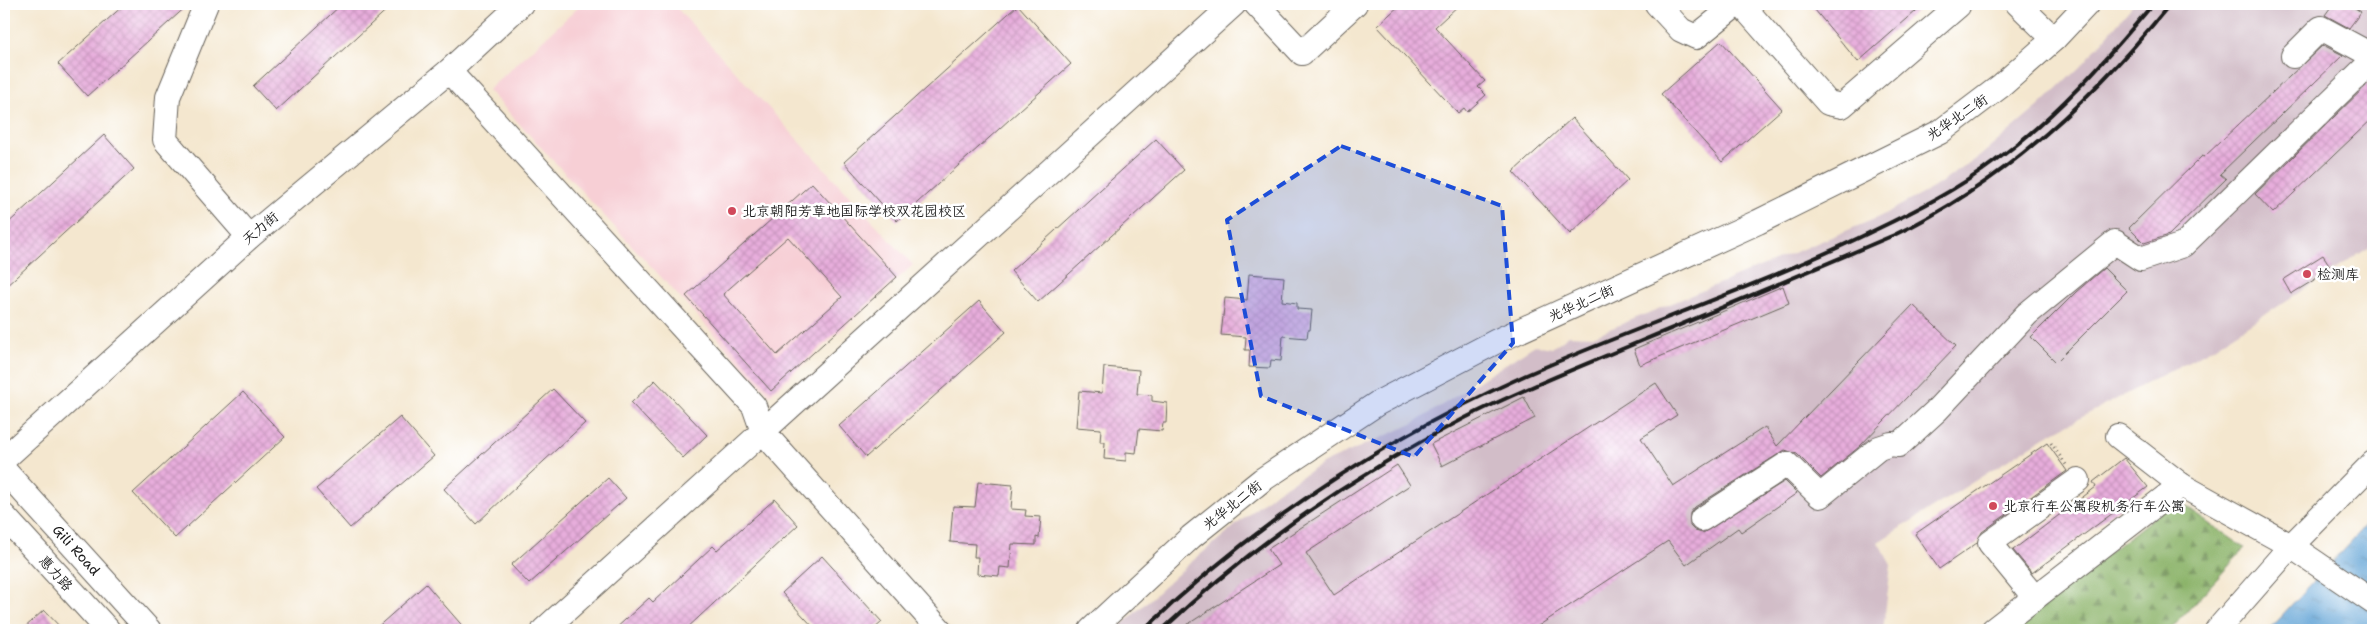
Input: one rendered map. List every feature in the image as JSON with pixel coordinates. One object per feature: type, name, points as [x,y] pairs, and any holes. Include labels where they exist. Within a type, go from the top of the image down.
[{"type":"street","points":[[206,4],[168,97],[165,140],[249,237]]},
{"type":"street","name":"天力街","points":[[4,459],[249,237],[449,71],[521,4]]},
{"type":"street","points":[[544,630],[1234,4]]},
{"type":"street","points":[[1256,4],[1302,54],[1355,4]]},
{"type":"street","points":[[1657,4],[1681,30],[1696,37],[1737,4]]},
{"type":"street","points":[[1742,4],[1771,40],[1828,103],[1842,106],[1958,6],[1956,4]]},
{"type":"street","points":[[2018,4],[2054,39]]},
{"type":"street","name":"光华北二街","points":[[1092,630],[1190,538],[1262,480],[1378,403],[1497,341],[1758,222],[1940,132],[2002,85],[2054,39],[2087,4]]},
{"type":"street","points":[[1702,519],[1787,464],[1820,496],[1879,448],[1891,444],[1898,445],[1936,411],[2027,314],[2115,242],[2140,259],[2183,245],[2373,58],[2321,28],[2293,56]]},
{"type":"street","points":[[449,71],[754,406],[764,432],[940,630]]},
{"type":"street","points":[[2118,436],[2180,485],[2291,546],[2373,602]]},
{"type":"street","points":[[2216,630],[2291,546],[2373,463]]},
{"type":"street","name":"Gili Road","points":[[4,470],[149,630]]},
{"type":"street","points":[[2035,598],[1990,543],[2078,480]]},
{"type":"street","points":[[1993,630],[2180,485]]},
{"type":"street","name":"惠力路","points":[[4,516],[108,630]]},
{"type":"path","points":[[2051,443],[2078,480]]},
{"type":"highlighted area","points":[[1341,146],[1502,206],[1513,343],[1414,457],[1261,396],[1227,220]]},
{"type":"shaded area","name":"北京朝阳芳草地国际学校双花园校区","points":[[582,4],[673,4],[913,265],[770,395],[488,90]]},
{"type":"shaded area","points":[[2134,4],[2373,4],[2373,245],[2206,352],[2046,436],[1878,542],[1891,565],[1883,630],[1116,630],[1189,564],[1277,491],[1324,463],[1414,423],[1535,345],[1552,348],[1569,335],[1593,336],[1877,218],[1933,188],[1979,157],[2038,107],[2083,64]]},
{"type":"green space","points":[[2176,500],[2245,548],[2170,630],[2010,630]]},
{"type":"water","points":[[2373,518],[2373,630],[2268,630]]},
{"type":"building","points":[[125,4],[189,4],[87,96],[58,64]]},
{"type":"building","points":[[342,4],[393,4],[276,111],[253,86]]},
{"type":"building","points":[[1401,4],[1460,4],[1435,27],[1485,81],[1478,87],[1486,95],[1467,112],[1464,108],[1458,113],[1377,26]]},
{"type":"building","points":[[1810,4],[1924,4],[1858,62]]},
{"type":"building","points":[[2333,4],[2349,4],[2361,12],[2349,28],[2325,15]]},
{"type":"building","points":[[1018,5],[1071,64],[897,221],[844,162]]},
{"type":"building","points":[[1721,41],[1782,109],[1722,162],[1661,94]]},
{"type":"building","points":[[2323,45],[2343,55],[2220,174],[2226,179],[2169,235],[2144,243],[2129,228],[2202,156],[2204,157]]},
{"type":"building","points":[[2373,79],[2373,118],[2273,213],[2255,194]]},
{"type":"building","points":[[1572,118],[1628,180],[1570,234],[1513,172]]},
{"type":"building","points":[[104,135],[134,169],[4,288],[4,227]]},
{"type":"building","points":[[1156,139],[1184,170],[1038,302],[1011,271]]},
{"type":"building","points":[[812,183],[897,277],[771,391],[686,296]],"holes":[[[788,237],[842,297],[777,355],[723,294]]]},
{"type":"building","name":"检测库","points":[[2323,255],[2332,269],[2291,294],[2283,280]]},
{"type":"building","points":[[2104,268],[2127,291],[2056,362],[2031,337],[2076,292]]},
{"type":"building","points":[[1249,274],[1284,277],[1282,301],[1297,303],[1297,309],[1312,310],[1310,330],[1308,330],[1307,338],[1283,336],[1281,361],[1271,360],[1270,368],[1249,367],[1250,350],[1245,350],[1246,337],[1221,335],[1225,298],[1247,300]]},
{"type":"building","points":[[1783,286],[1789,303],[1640,365],[1634,349]]},
{"type":"building","points":[[979,301],[1006,332],[866,457],[839,426]]},
{"type":"building","points":[[1913,305],[1956,346],[1859,447],[1821,478],[1797,454],[1785,450],[1695,507],[1690,513],[1690,526],[1695,531],[1703,533],[1785,481],[1797,493],[1741,532],[1738,528],[1686,565],[1668,541],[1532,630],[1179,630],[1279,565],[1268,549],[1397,465],[1410,485],[1306,553],[1334,595],[1656,383],[1677,415],[1641,438],[1673,486],[1765,427],[1777,446]]},
{"type":"building","points":[[1104,367],[1139,370],[1137,394],[1152,395],[1152,401],[1167,403],[1166,423],[1163,423],[1162,431],[1139,429],[1136,453],[1126,452],[1126,461],[1104,459],[1105,442],[1100,442],[1101,429],[1076,427],[1079,391],[1102,393]]},
{"type":"building","points":[[655,380],[707,435],[683,458],[631,403]]},
{"type":"building","points":[[553,389],[585,423],[476,524],[444,489]]},
{"type":"building","points":[[243,392],[285,437],[175,538],[133,493]]},
{"type":"building","points":[[1524,397],[1535,418],[1442,466],[1431,444]]},
{"type":"building","points":[[400,417],[434,456],[350,528],[316,489]]},
{"type":"building","name":"北京行车公寓段机务行车公寓","points":[[2047,443],[2067,471],[1982,532],[1977,543],[1939,569],[1915,534]]},
{"type":"building","points":[[2124,458],[2148,487],[2032,573],[2013,550],[2096,487],[2093,482]]},
{"type":"building","points":[[608,478],[626,498],[529,584],[511,565]]},
{"type":"building","points":[[978,482],[1013,485],[1011,509],[1026,510],[1025,516],[1041,517],[1039,538],[1036,537],[1036,545],[1012,544],[1010,568],[1000,567],[999,576],[977,574],[978,557],[974,557],[975,544],[950,542],[953,506],[975,507]]},
{"type":"building","points":[[775,499],[798,525],[685,630],[614,630],[649,598],[653,602],[713,546],[717,550]]},
{"type":"building","points":[[822,556],[882,622],[873,630],[816,630],[782,593]]},
{"type":"building","points":[[426,584],[466,630],[374,630]]},
{"type":"building","points":[[44,610],[63,630],[22,630]]},
{"type":"railway","points":[[1144,630],[1230,554],[1276,520],[1371,456],[1421,427],[1524,376],[1568,357],[1832,250],[1906,215],[1967,181],[2017,144],[2059,107],[2098,67],[2153,4]]},
{"type":"railway","points":[[1162,630],[1196,599],[1268,541],[1345,488],[1424,440],[1465,418],[1528,389],[1894,235],[1934,214],[1973,190],[2010,164],[2078,105],[2141,39],[2170,4]]},
{"type":"place","name":"北京朝阳芳草地国际学校双花园校区","points":[[732,211]]},
{"type":"place","name":"检测库","points":[[2307,274]]},
{"type":"place","name":"北京行车公寓段机务行车公寓","points":[[1993,506]]}]
